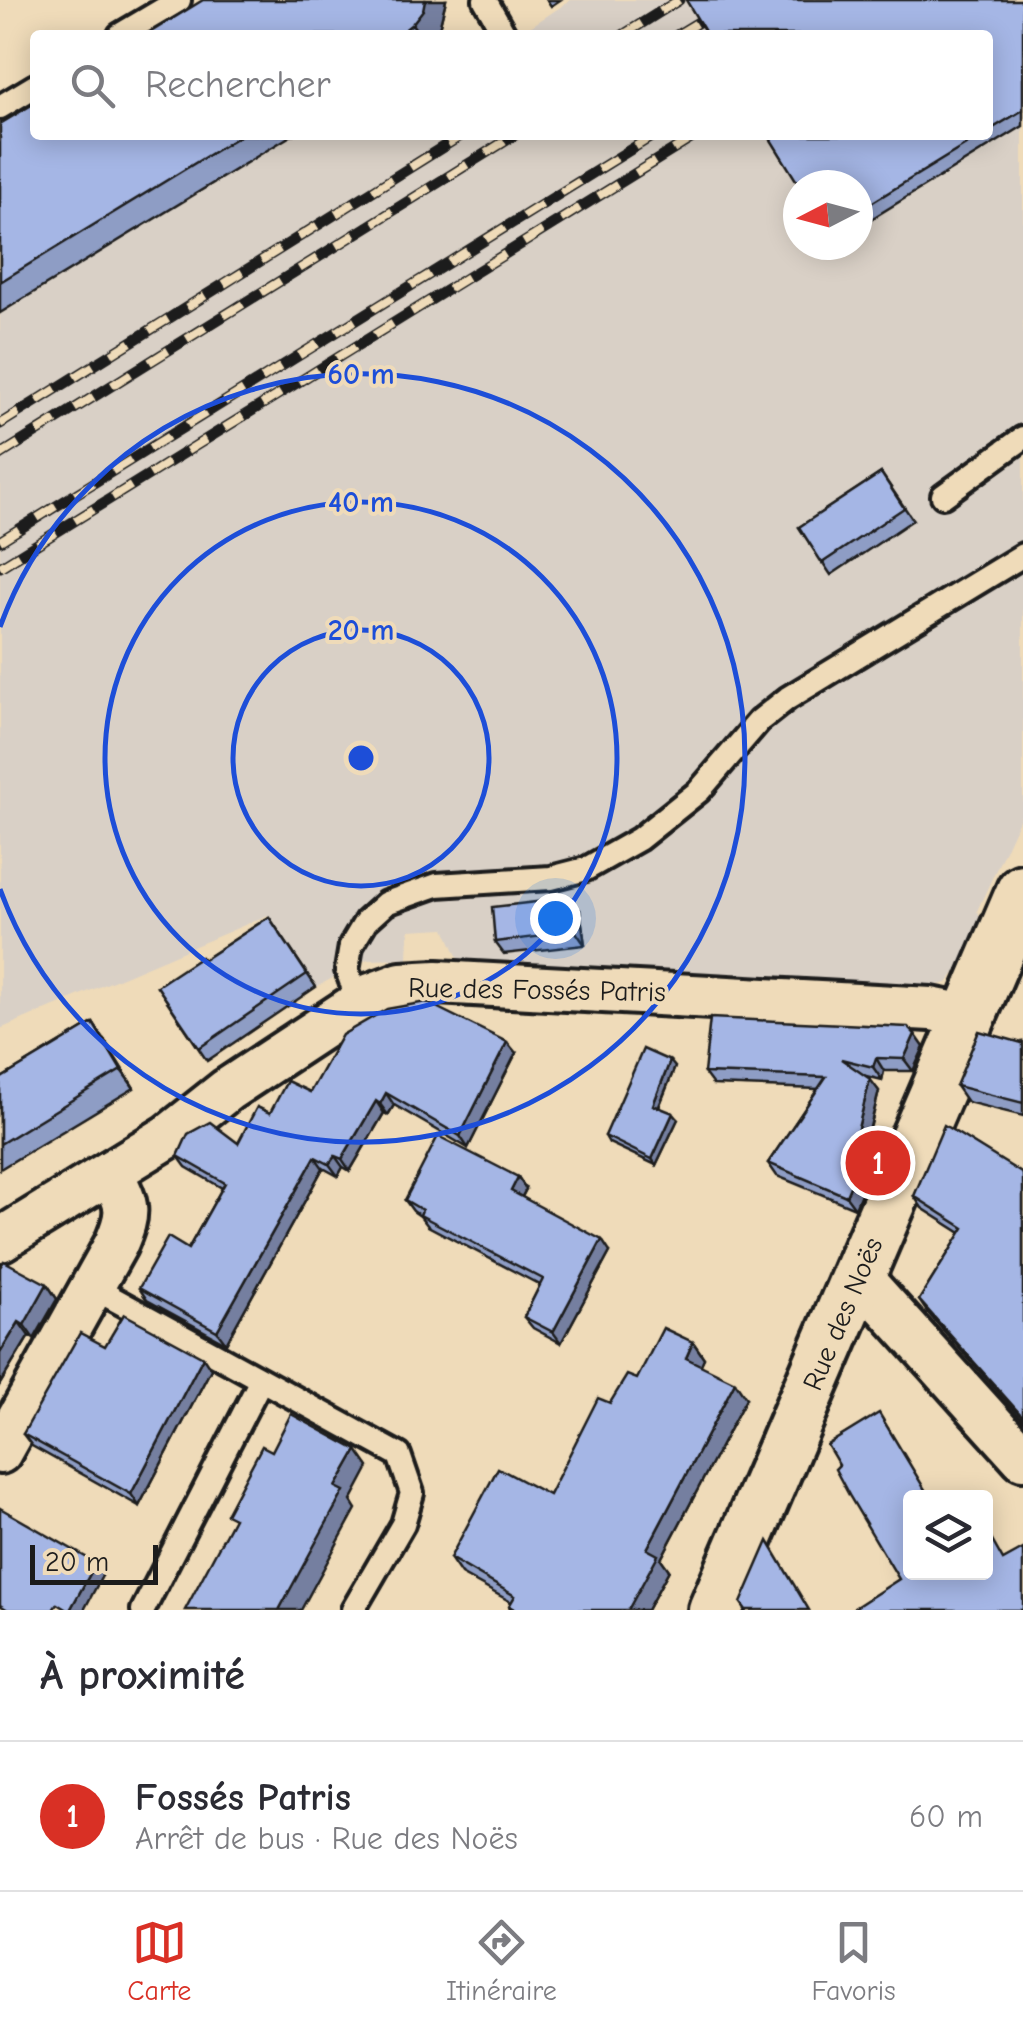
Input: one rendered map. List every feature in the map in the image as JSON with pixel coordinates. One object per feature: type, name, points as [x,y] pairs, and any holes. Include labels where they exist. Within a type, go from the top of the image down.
[{"type":"street","name":"Rue des Noës","points":[[714,1610],[1022,894]]},
{"type":"street","name":"Rue des Fossés Patris","points":[[0,1240],[169,1136],[227,1090],[359,1003],[401,984],[437,982],[912,1008],[967,1016]]},
{"type":"street","points":[[0,1452],[127,1219],[126,1201],[111,1172]]},
{"type":"street","points":[[860,1276],[1023,1458]]},
{"type":"lane","points":[[128,30],[179,0]]},
{"type":"lane","points":[[485,0],[503,30]]},
{"type":"lane","points":[[0,108],[30,89]]},
{"type":"lane","points":[[943,496],[1023,438]]},
{"type":"lane","points":[[359,1003],[347,970],[350,946],[366,921],[386,903],[437,885],[551,878],[599,861],[639,839],[699,791],[759,722],[788,698],[1023,555]]},
{"type":"lane","points":[[92,1287],[399,1455],[412,1494],[404,1524],[354,1610]]},
{"type":"lane","points":[[143,1610],[261,1380]]},
{"type":"shaded area","points":[[571,0],[1023,0],[1023,811],[977,911],[980,916],[957,971],[947,983],[914,990],[460,963],[445,928],[409,930],[408,959],[366,960],[316,987],[268,915],[0,1029],[0,313],[284,140],[993,140],[993,30],[526,30]]},
{"type":"building","points":[[203,0],[425,0],[423,10],[404,30],[154,30]]},
{"type":"building","points":[[686,0],[1023,0],[1023,110],[993,128],[993,30],[704,30]]},
{"type":"building","points":[[30,106],[30,140],[233,140],[0,282],[0,124]]},
{"type":"building","points":[[771,140],[974,140],[873,202],[873,170],[790,170]]},
{"type":"building","points":[[881,473],[904,508],[822,563],[799,527]]},
{"type":"building","points":[[571,898],[576,932],[495,942],[492,907]]},
{"type":"building","points":[[269,917],[307,974],[199,1048],[157,986]]},
{"type":"building","points":[[426,1002],[507,1042],[460,1136],[386,1093],[380,1104],[376,1101],[342,1159],[335,1156],[329,1164],[315,1157],[217,1331],[139,1288],[168,1237],[188,1249],[225,1183],[178,1156],[188,1134],[210,1122],[238,1143],[257,1107],[270,1113],[287,1081],[310,1092],[342,1035],[387,1009]]},
{"type":"building","points":[[710,1018],[908,1027],[915,1034],[904,1059],[876,1058],[873,1067],[841,1059],[870,1079],[853,1149],[864,1154],[846,1196],[768,1163],[826,1077],[704,1073]]},
{"type":"building","points":[[93,1023],[121,1070],[0,1144],[0,1079]]},
{"type":"building","points":[[979,1031],[1023,1041],[1023,1103],[956,1086]]},
{"type":"building","points":[[643,1049],[670,1061],[653,1105],[673,1113],[652,1159],[605,1136]]},
{"type":"building","points":[[944,1125],[1023,1174],[1023,1417],[919,1300],[964,1228],[914,1196]]},
{"type":"building","points":[[438,1136],[518,1177],[511,1191],[602,1240],[553,1332],[524,1317],[543,1279],[420,1215],[422,1210],[405,1200]]},
{"type":"building","points":[[4,1261],[47,1284],[24,1325],[19,1322],[0,1353],[0,1267]]},
{"type":"building","points":[[124,1314],[203,1357],[131,1494],[23,1434],[80,1333],[105,1346]]},
{"type":"building","points":[[663,1328],[693,1342],[686,1358],[735,1382],[647,1549],[658,1555],[628,1610],[516,1610],[509,1606],[515,1596],[450,1558],[498,1468],[549,1495],[598,1398],[610,1403],[627,1375],[637,1379]]},
{"type":"building","points":[[879,1413],[925,1490],[903,1490],[903,1580],[993,1580],[993,1542],[1003,1560],[1023,1549],[1023,1610],[851,1610],[899,1579],[850,1497],[827,1445]]},
{"type":"building","points":[[291,1414],[357,1450],[336,1487],[344,1491],[279,1610],[185,1610],[234,1518],[226,1514],[262,1446],[272,1451]]},
{"type":"building","points":[[0,1508],[96,1563],[70,1610],[57,1604],[53,1610],[8,1610],[0,1605]]},
{"type":"building","points":[[768,1541],[809,1610],[746,1610],[741,1603]]},
{"type":"railway","points":[[631,30],[679,0]]},
{"type":"railway","points":[[685,30],[700,21]]},
{"type":"railway","points":[[0,424],[454,140]]},
{"type":"railway","points":[[0,455],[507,140]]},
{"type":"railway","points":[[0,541],[646,140]]},
{"type":"railway","points":[[0,567],[689,140]]},
{"type":"place","name":"Fossés Patris","points":[[878,1163]]}]
